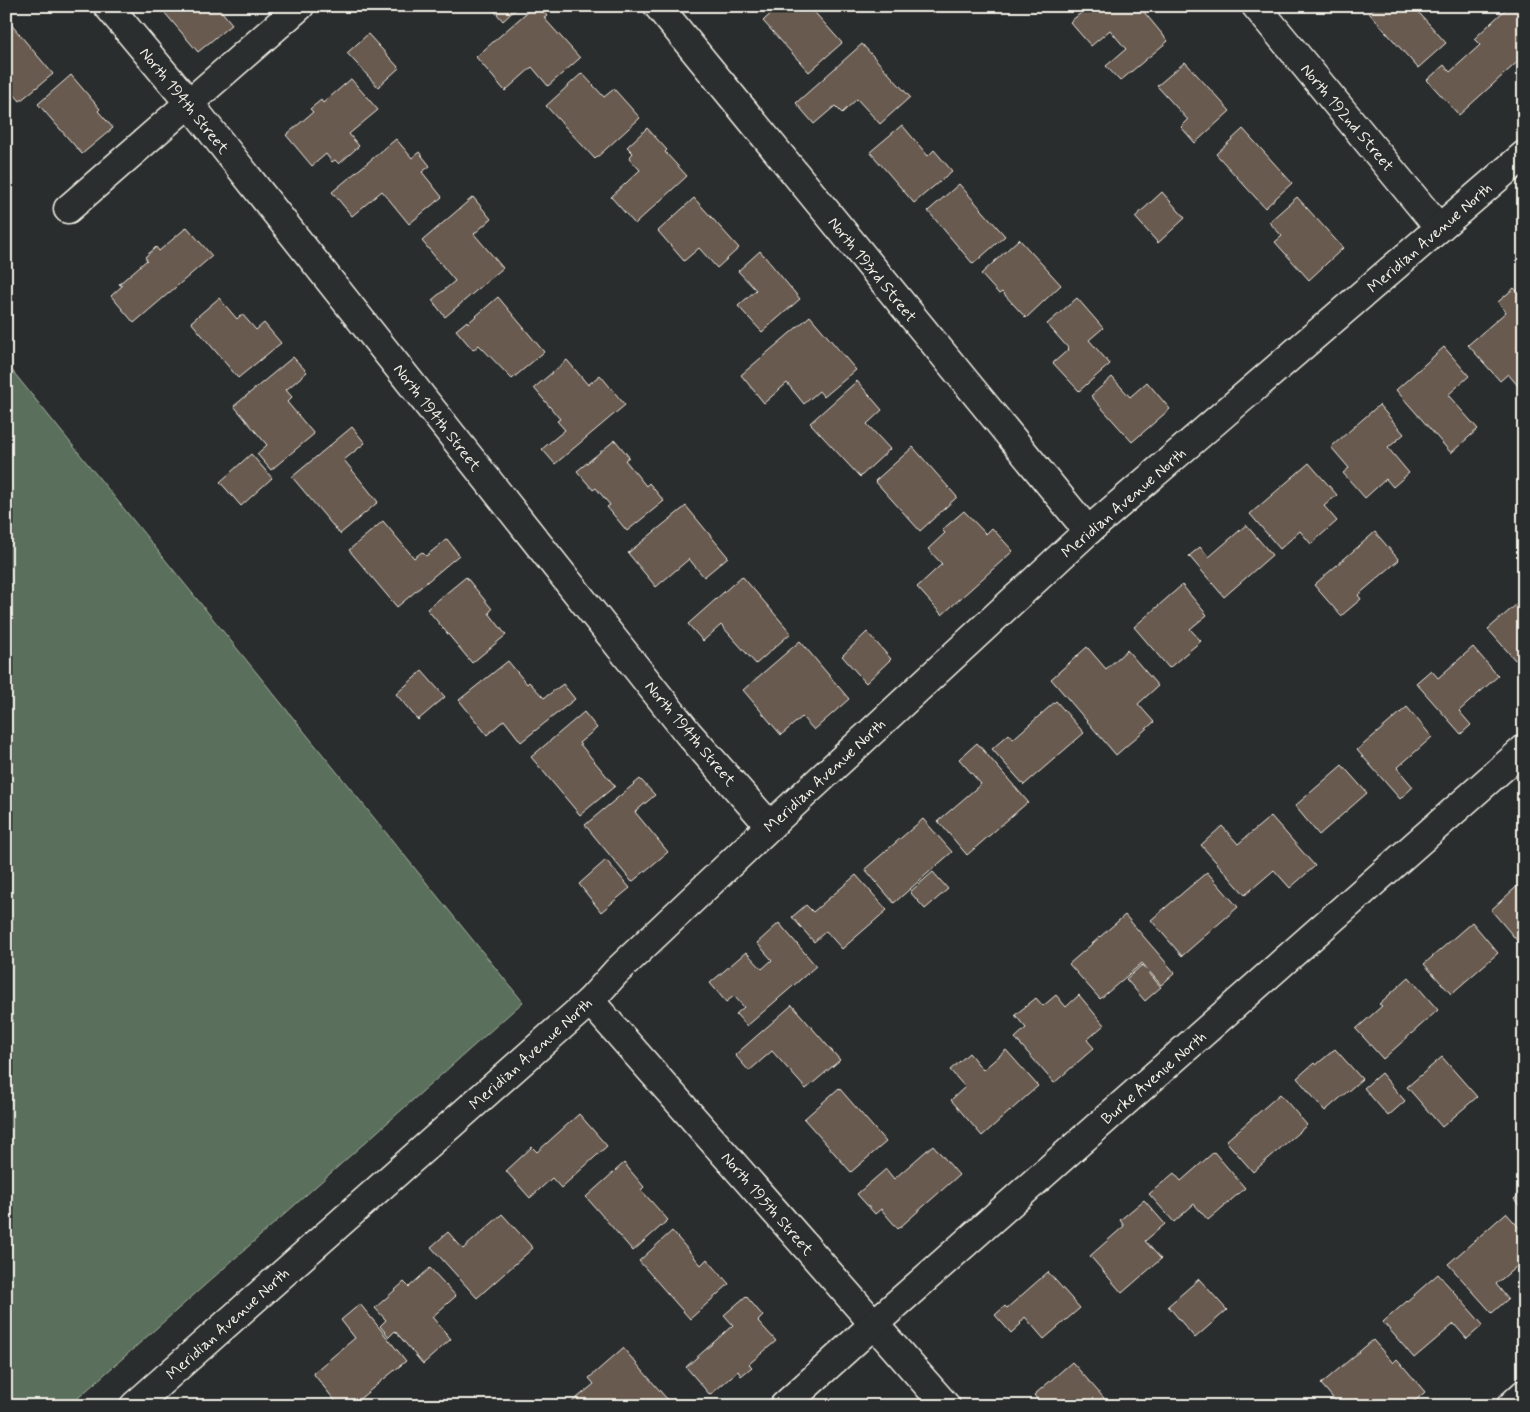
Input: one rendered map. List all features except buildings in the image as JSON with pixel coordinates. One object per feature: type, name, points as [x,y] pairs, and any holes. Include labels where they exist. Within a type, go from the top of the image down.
[{"type":"street","name":"North 194th Street","points":[[108,6],[189,103],[682,726],[770,826]]},
{"type":"street","points":[[68,209],[300,6]]},
{"type":"street","name":"North 193rd Street","points":[[658,6],[1088,531]]},
{"type":"street","name":"North 192nd Street","points":[[1256,6],[1440,228]]},
{"type":"street","name":"Meridian Avenue North","points":[[134,1406],[590,1001],[616,972],[770,826],[1088,531],[1524,155]]},
{"type":"street","name":"Burke Avenue North","points":[[784,1406],[874,1324],[1524,749]]},
{"type":"street","name":"North 195th Street","points":[[590,1001],[946,1406]]},
{"type":"street","points":[[1511,1406],[1524,1394]]},
{"type":"green space","points":[[6,363],[523,1002],[69,1406],[6,1406]]}]
